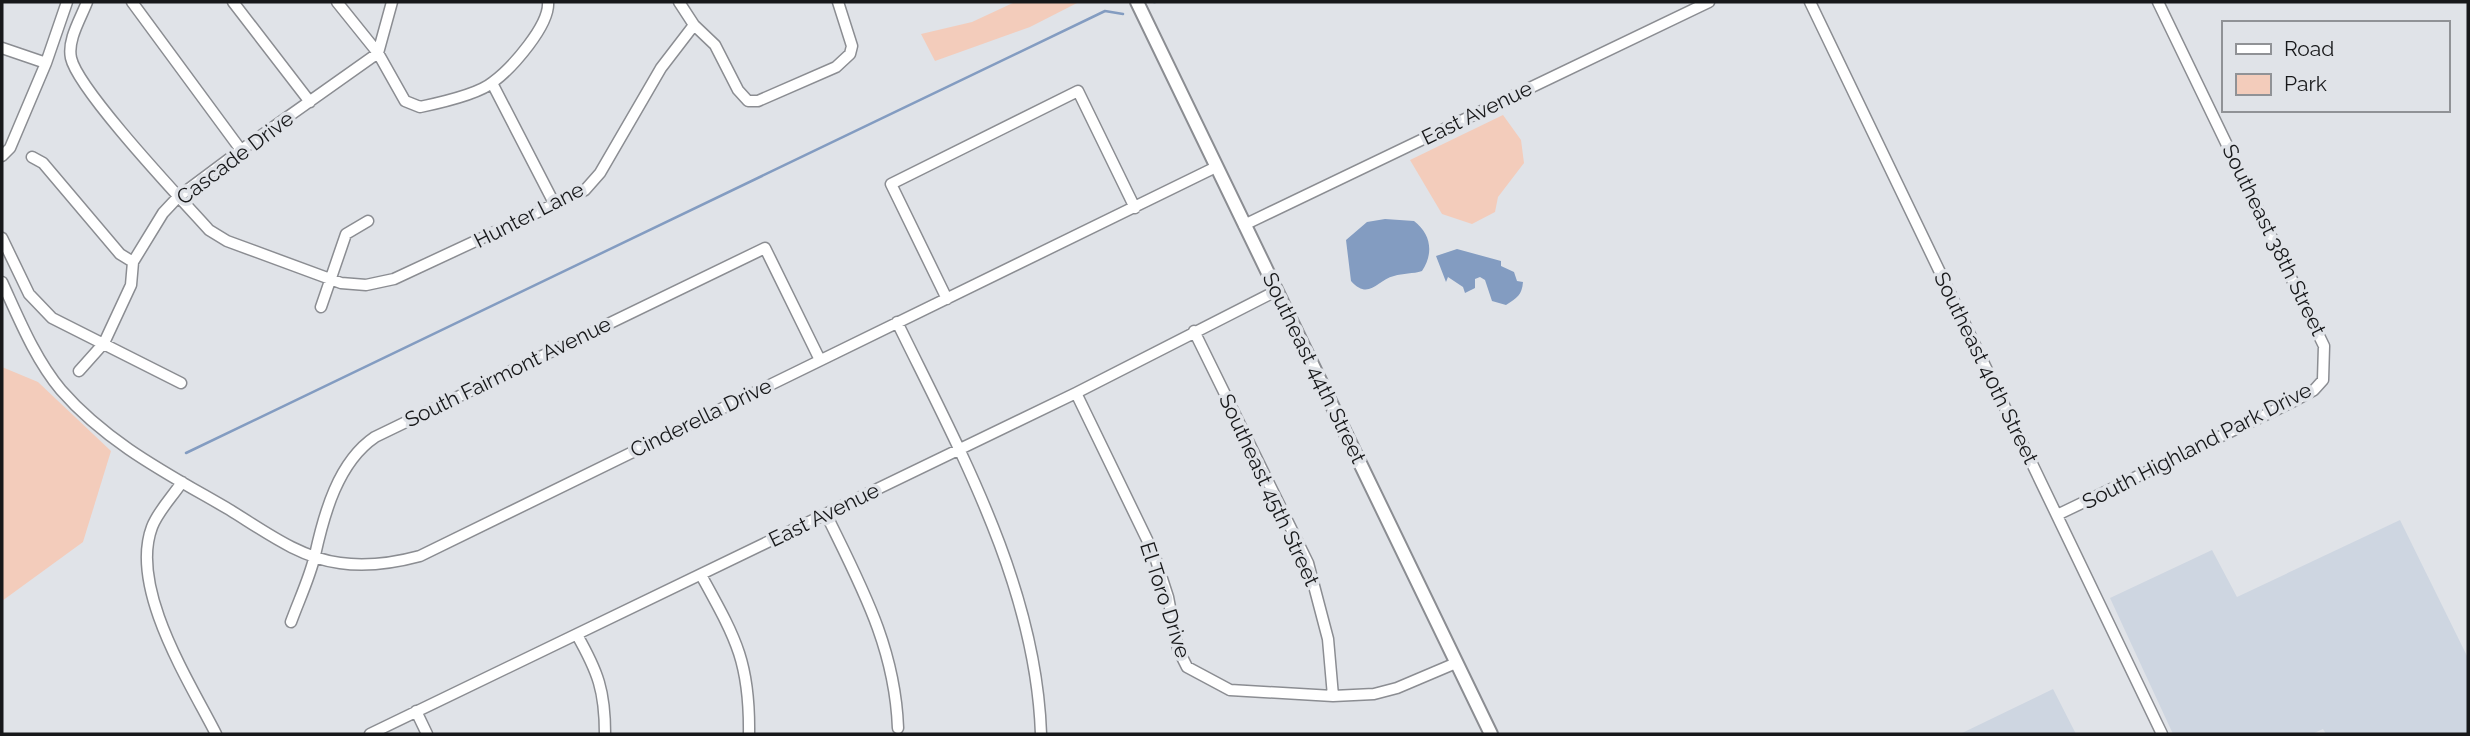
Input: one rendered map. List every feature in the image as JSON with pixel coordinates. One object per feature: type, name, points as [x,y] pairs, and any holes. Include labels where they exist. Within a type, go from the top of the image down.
[{"type":"main road","name":"Southeast 44th Street","points":[[1137,2],[1491,734]]},
{"type":"street","points":[[2,156],[10,148],[46,63],[67,2]]},
{"type":"street","name":"Hunter Lane","points":[[87,2],[71,44],[75,69],[178,197],[217,237],[353,286],[394,279],[575,196],[593,182],[661,68],[694,25]]},
{"type":"street","points":[[132,2],[241,150]]},
{"type":"street","points":[[233,2],[310,102]]},
{"type":"street","points":[[337,2],[378,53],[405,101],[420,107],[492,83],[539,31],[549,11],[548,2]]},
{"type":"street","points":[[378,53],[392,2]]},
{"type":"street","points":[[679,2],[694,25],[715,46],[738,90],[748,101],[758,101],[836,67],[850,54],[850,36],[838,2]]},
{"type":"street","name":"East Avenue","points":[[1244,225],[1710,2]]},
{"type":"street","name":"Southeast 40th Street","points":[[1810,2],[2162,734]]},
{"type":"street","name":"Southeast 38th Street","points":[[2158,2],[2299,289],[2324,346],[2326,367]]},
{"type":"street","points":[[2,48],[46,63]]},
{"type":"street","name":"Cascade Drive","points":[[79,371],[104,343],[131,285],[133,262],[163,213],[178,197],[378,53]]},
{"type":"street","points":[[492,83],[555,205]]},
{"type":"street","points":[[947,299],[891,184],[1078,91],[1135,208]]},
{"type":"street","points":[[32,158],[43,163],[120,254],[133,262]]},
{"type":"street","name":"Cinderella Drive","points":[[2,282],[33,348],[60,388],[94,424],[136,456],[296,550],[338,563],[392,563],[420,556],[1216,167]]},
{"type":"street","points":[[321,307],[346,234],[368,221]]},
{"type":"street","points":[[2,238],[29,294],[52,318],[181,383]]},
{"type":"street","name":"South Fairmont Avenue","points":[[291,622],[315,555],[317,536],[341,475],[350,459],[368,442],[765,248],[820,359]]},
{"type":"street","name":"East Avenue","points":[[370,734],[1076,393],[1276,291]]},
{"type":"street","points":[[897,322],[959,449],[988,516],[1028,634],[1034,663],[1041,734]]},
{"type":"street","name":"Southeast 45th Street","points":[[1194,331],[1308,563],[1328,639],[1333,696]]},
{"type":"street","name":"South Highland Park Drive","points":[[2056,515],[2314,390],[2323,380],[2326,367]]},
{"type":"street","name":"El Toro Drive","points":[[1076,393],[1154,554],[1168,597],[1178,649],[1186,667],[1206,680],[1230,690],[1333,696],[1374,694],[1396,688],[1456,663]]},
{"type":"street","points":[[182,482],[152,526],[146,571],[152,597],[169,638],[214,734]]},
{"type":"street","points":[[827,514],[887,649],[897,693],[898,728]]},
{"type":"street","points":[[701,575],[736,639],[742,658],[748,680],[750,734]]},
{"type":"street","points":[[577,635],[602,688],[605,734]]},
{"type":"street","points":[[416,711],[427,734]]},
{"type":"shaded area","points":[[2400,520],[2468,658],[2468,734],[2326,734],[2323,729],[2312,734],[2173,734],[2110,598],[2212,550],[2237,597]]},
{"type":"shaded area","points":[[2053,689],[2076,734],[1960,734]]},
{"type":"green space","points":[[1015,2],[1079,2],[1030,27],[935,61],[921,34],[972,22]]},
{"type":"green space","points":[[1503,115],[1521,140],[1524,163],[1498,197],[1495,212],[1472,224],[1442,214],[1410,160]]},
{"type":"green space","points":[[2,367],[38,382],[111,451],[83,542],[2,601]]},
{"type":"water","points":[[1385,219],[1414,221],[1420,226],[1429,244],[1426,264],[1422,271],[1388,278],[1373,288],[1357,287],[1351,281],[1346,240],[1367,222]]},
{"type":"water","points":[[1457,249],[1501,261],[1501,266],[1514,272],[1517,281],[1523,282],[1518,296],[1506,305],[1492,301],[1485,280],[1480,277],[1475,279],[1475,288],[1465,293],[1463,287],[1448,277],[1446,282],[1436,256]]},
{"type":"waterway","points":[[186,453],[1105,11],[1123,14]]}]
